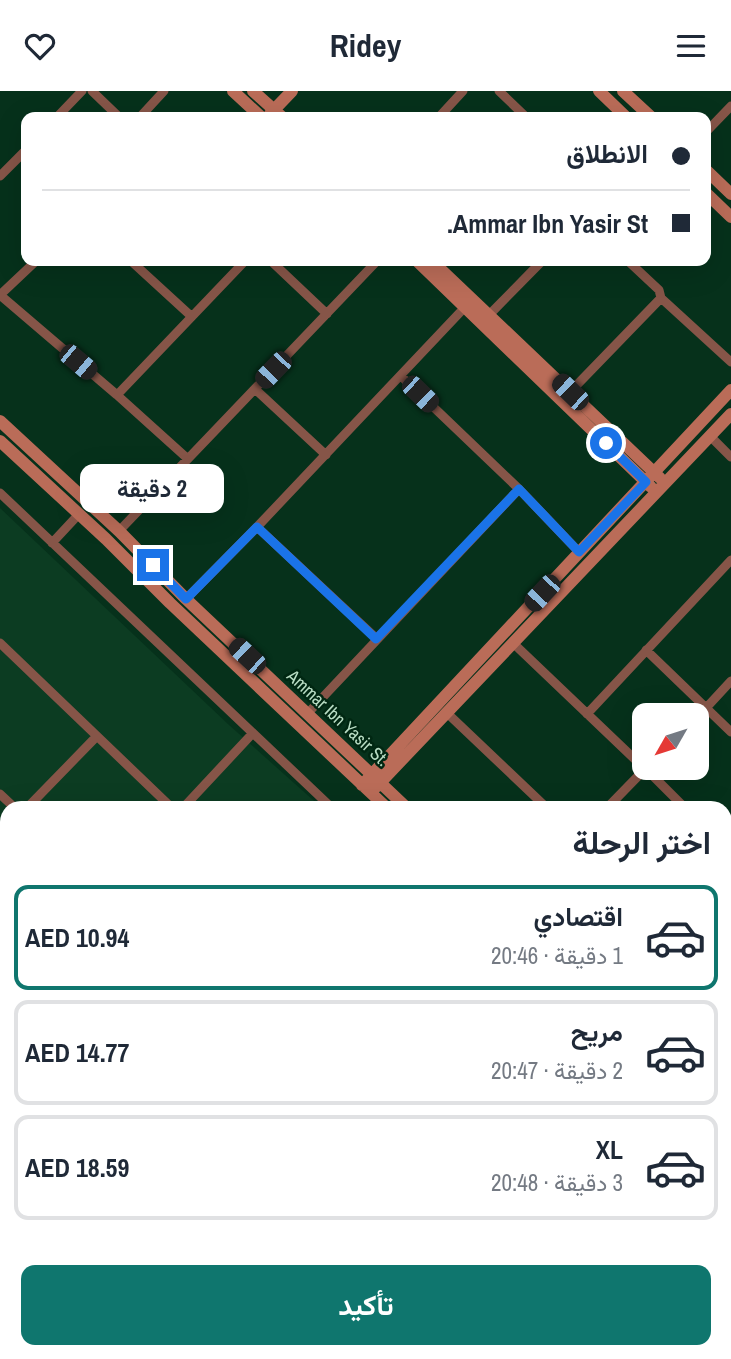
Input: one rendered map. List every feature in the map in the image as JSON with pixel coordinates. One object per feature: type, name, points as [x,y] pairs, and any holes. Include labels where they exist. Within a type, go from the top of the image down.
[{"type":"street","points":[[62,112],[82,91]]},
{"type":"street","points":[[92,91],[114,112]]},
{"type":"street","points":[[145,112],[164,91]]},
{"type":"street","points":[[233,91],[256,112]]},
{"type":"street","points":[[276,112],[292,91]]},
{"type":"street","points":[[444,112],[463,91]]},
{"type":"street","points":[[499,91],[521,112]]},
{"type":"street","points":[[599,91],[621,112]]},
{"type":"street","points":[[623,91],[646,112]]},
{"type":"street","points":[[250,107],[259,93],[272,112]]},
{"type":"street","points":[[711,127],[731,106]]},
{"type":"street","points":[[0,176],[21,158]]},
{"type":"street","points":[[711,175],[731,194]]},
{"type":"street","points":[[711,198],[731,217]]},
{"type":"street","points":[[31,266],[0,295],[188,459]]},
{"type":"street","points":[[136,266],[191,316]]},
{"type":"street","points":[[117,395],[239,266]]},
{"type":"street","points":[[276,266],[327,314]]},
{"type":"street","points":[[119,531],[372,266]]},
{"type":"street","points":[[422,266],[661,487]]},
{"type":"street","points":[[442,266],[570,392],[650,477]]},
{"type":"street","points":[[489,315],[537,266]]},
{"type":"street","points":[[633,266],[659,290],[661,298],[731,362]]},
{"type":"street","points":[[570,392],[661,298]]},
{"type":"street","points":[[186,599],[466,306]]},
{"type":"street","points":[[401,376],[519,489],[579,552]]},
{"type":"street","points":[[255,389],[326,455]]},
{"type":"street","points":[[367,789],[579,552],[731,390]]},
{"type":"street","points":[[377,778],[447,713],[731,414]]},
{"type":"street","name":"Ammar Ibn Yasir St.","points":[[0,421],[119,531],[186,599],[400,801]]},
{"type":"street","points":[[710,436],[731,457]]},
{"type":"street","name":"Ammar Ibn Yasir St.","points":[[0,441],[380,801]]},
{"type":"street","points":[[308,713],[519,489]]},
{"type":"street","points":[[0,493],[323,801]]},
{"type":"street","points":[[52,543],[79,514]]},
{"type":"street","points":[[257,527],[376,639]]},
{"type":"street","points":[[587,713],[731,560]]},
{"type":"street","points":[[0,643],[165,801]]},
{"type":"street","points":[[513,643],[632,756]]},
{"type":"street","points":[[646,650],[701,703]]},
{"type":"street","points":[[709,705],[731,681]]},
{"type":"street","points":[[709,711],[731,732]]},
{"type":"street","points":[[447,713],[540,801]]},
{"type":"street","points":[[189,801],[252,733]]},
{"type":"street","points":[[34,801],[97,736]]},
{"type":"street","points":[[614,801],[633,781]]},
{"type":"street","points":[[658,781],[678,801]]},
{"type":"shaded area","points":[[0,508],[229,725],[314,801],[0,801]]},
{"type":"route","points":[[153,565],[186,599],[257,527],[376,639],[519,489],[579,552],[646,482],[606,443]]}]
